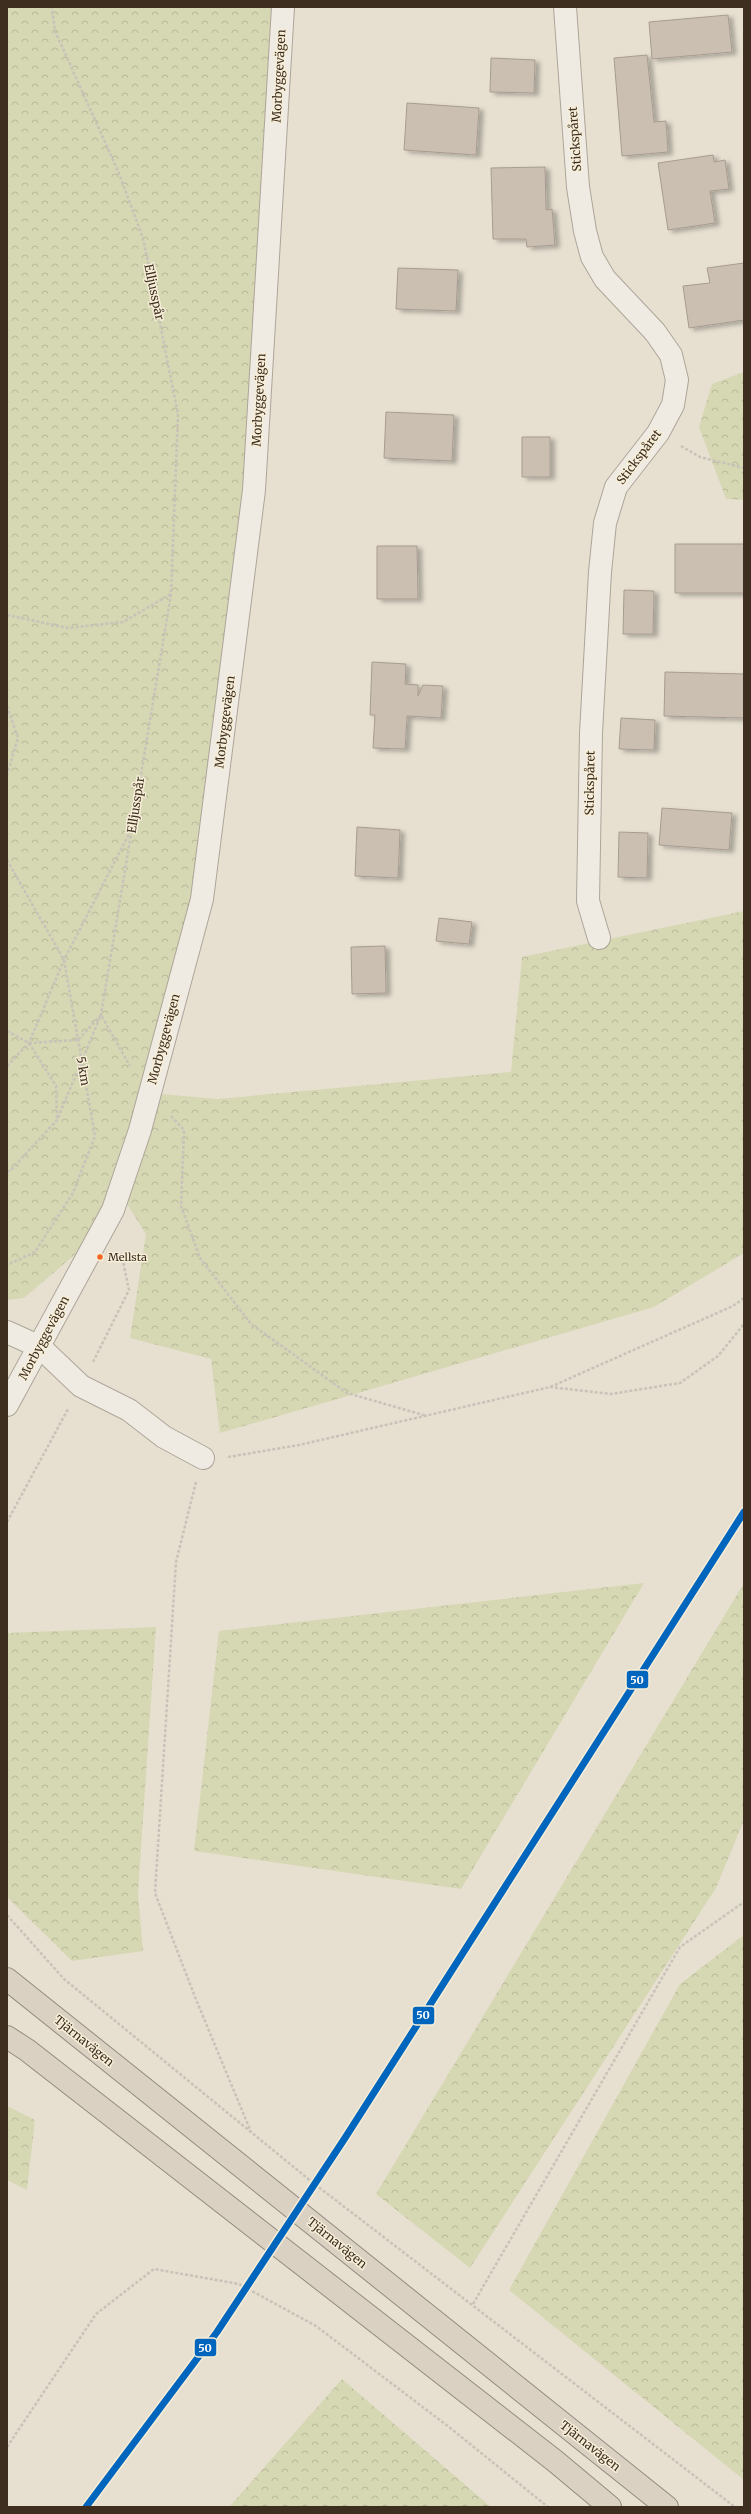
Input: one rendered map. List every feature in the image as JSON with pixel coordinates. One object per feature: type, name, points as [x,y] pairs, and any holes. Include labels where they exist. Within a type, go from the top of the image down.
[{"type":"highway","name":"Tjärnavägen","points":[[7,1979],[667,2507]]},
{"type":"highway","points":[[7,2037],[65,2079],[555,2461],[610,2507]]},
{"type":"street","name":"Morbyggevägen","points":[[8,1404],[113,1210],[150,1093],[202,900],[253,498],[283,7]]},
{"type":"street","name":"Stickspåret","points":[[565,7],[578,187],[585,231],[592,257],[605,279],[655,332],[671,355],[677,380],[673,405],[658,433],[616,487],[605,523],[600,572],[591,733],[588,893],[588,901],[599,938]]},
{"type":"street","points":[[7,1332],[40,1347],[81,1386],[129,1410],[164,1436],[203,1458]]},
{"type":"path","name":"Elljusspår","points":[[7,1171],[10,1171],[56,1120],[101,1016],[171,594],[178,414],[143,238],[118,171],[55,31],[52,7]]},
{"type":"path","points":[[658,433],[700,458],[744,468]]},
{"type":"path","points":[[7,615],[68,628],[123,622],[171,594]]},
{"type":"path","points":[[7,706],[18,738],[7,776]]},
{"type":"path","points":[[7,1066],[29,1043],[64,960],[132,828]]},
{"type":"path","name":"5 km","points":[[7,860],[64,960],[95,1136],[73,1193],[34,1252],[7,1265]]},
{"type":"path","points":[[29,1043],[78,1040],[101,1016],[123,1056],[150,1093],[184,1130],[181,1206],[200,1258],[251,1324],[347,1393],[428,1416]]},
{"type":"path","points":[[7,1031],[29,1043],[56,1086],[56,1120]]},
{"type":"path","points":[[251,2132],[195,1997],[155,1893],[176,1562],[203,1458],[234,1457],[270,1451],[428,1416],[550,1386],[733,1306],[744,1298]]},
{"type":"path","points":[[550,1386],[611,1394],[680,1384],[718,1356],[744,1324]]},
{"type":"path","points":[[473,2304],[680,1947],[744,1902]]},
{"type":"path","points":[[7,1915],[64,1979],[312,2182],[473,2304],[735,2507]]},
{"type":"path","points":[[7,2446],[96,2314],[154,2269],[239,2284],[316,2326],[449,2427],[548,2507]]},
{"type":"green space","points":[[7,7],[283,7],[254,490],[202,899],[150,1093],[217,1099],[511,1072],[522,957],[744,911],[744,1253],[654,1307],[220,1433],[211,1359],[130,1338],[146,1234],[125,1201],[93,1239],[24,1298],[7,1300]]},
{"type":"green space","points":[[744,372],[744,500],[726,499],[699,427],[712,384]]},
{"type":"green space","points":[[644,1583],[461,1889],[194,1851],[219,1631]]},
{"type":"green space","points":[[744,1583],[744,1820],[716,1888],[470,2268],[376,2194]]},
{"type":"green space","points":[[156,1627],[138,1894],[143,1951],[72,1961],[7,1897],[7,1633]]},
{"type":"green space","points":[[744,1935],[744,2480],[509,2290],[680,1984]]},
{"type":"green space","points":[[7,2106],[35,2120],[27,2190],[7,2180]]},
{"type":"green space","points":[[342,2379],[491,2507],[229,2507]]},
{"type":"building","points":[[728,15],[732,52],[652,59],[649,22]]},
{"type":"building","points":[[647,55],[654,122],[666,121],[668,152],[622,156],[614,58]]},
{"type":"building","points":[[491,58],[535,60],[534,93],[490,92]]},
{"type":"building","points":[[407,103],[479,108],[476,155],[404,150]]},
{"type":"building","points":[[713,155],[714,162],[725,160],[729,189],[710,191],[715,223],[668,230],[658,163]]},
{"type":"building","points":[[545,167],[546,210],[552,209],[555,245],[527,247],[526,239],[493,239],[491,168]]},
{"type":"building","points":[[744,263],[744,320],[689,328],[683,286],[710,283],[707,268]]},
{"type":"building","points":[[398,268],[458,270],[456,311],[396,309]]},
{"type":"building","points":[[386,412],[454,415],[452,461],[384,458]]},
{"type":"building","points":[[522,437],[550,437],[550,477],[522,477]]},
{"type":"building","points":[[675,544],[744,544],[744,593],[675,593]]},
{"type":"building","points":[[377,546],[417,546],[418,599],[377,599]]},
{"type":"building","points":[[624,590],[654,591],[653,634],[623,634]]},
{"type":"building","points":[[372,662],[406,664],[405,684],[418,685],[418,696],[423,685],[443,686],[441,718],[407,716],[405,749],[373,748],[375,715],[370,715]]},
{"type":"building","points":[[665,672],[744,674],[744,718],[664,716]]},
{"type":"building","points":[[621,718],[655,720],[654,750],[619,749]]},
{"type":"building","points":[[662,808],[732,813],[729,850],[659,845]]},
{"type":"building","points":[[357,827],[400,830],[398,878],[355,876]]},
{"type":"building","points":[[619,832],[648,833],[647,878],[618,877]]},
{"type":"building","points":[[439,918],[472,922],[469,944],[436,941]]},
{"type":"building","points":[[385,946],[386,993],[352,994],[351,947]]},
{"type":"transit line","name":"50","points":[[86,2507],[217,2332],[345,2138],[744,1512]]},
{"type":"place","name":"Mellsta","points":[[100,1257]]}]
